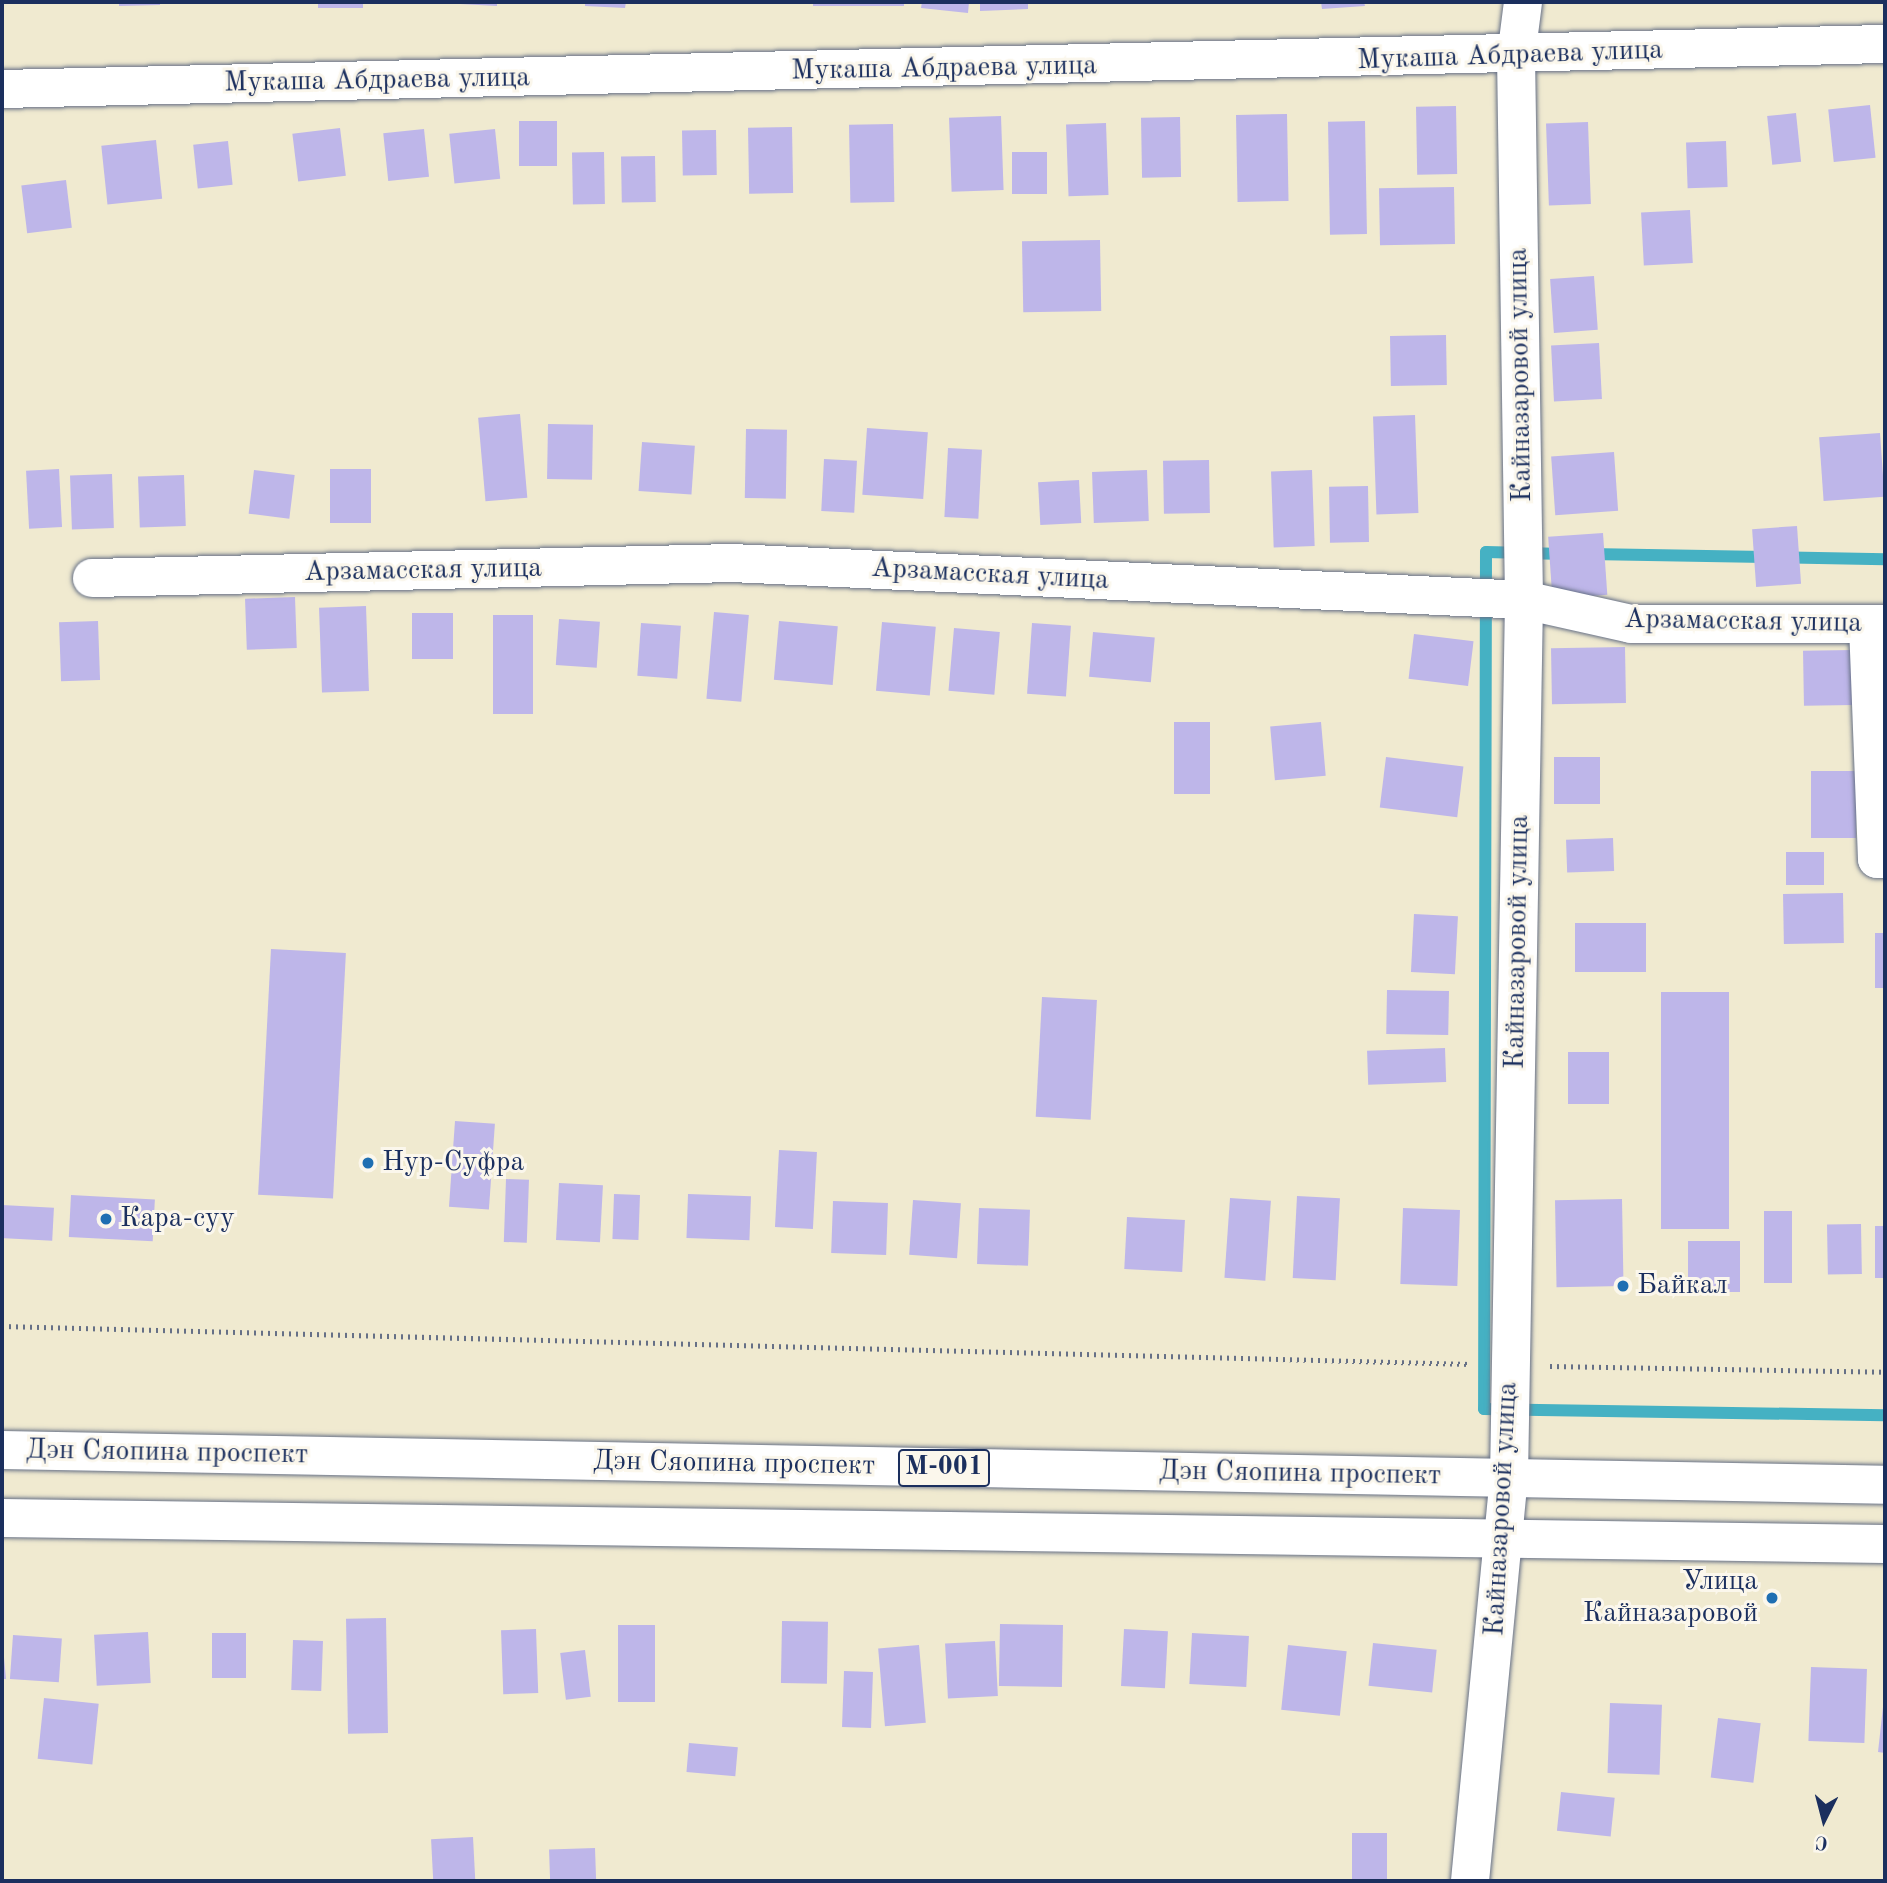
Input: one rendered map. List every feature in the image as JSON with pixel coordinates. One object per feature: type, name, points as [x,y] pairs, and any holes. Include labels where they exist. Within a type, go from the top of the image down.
[{"type":"street","name":"Кайназаровой улица","points":[[1470,1881],[1506,1536],[1509,1478],[1524,600],[1516,57],[1522,2]]},
{"type":"street","name":"Мукаша Абдраева улица","points":[[2,89],[1516,57],[1885,44]]},
{"type":"street","name":"Арзамасская улица","points":[[92,578],[732,563],[1524,600],[1630,624],[1877,624]]},
{"type":"street","points":[[1877,624],[1877,859],[1885,859]]},
{"type":"street","name":"Дэн Сяопина проспект","points":[[2,1450],[1885,1485]]},
{"type":"street","name":"Дэн Сяопина проспект","points":[[2,1518],[1506,1536],[1885,1544]]},
{"type":"path","points":[[2,1326],[1510,1365],[1885,1372]]},
{"type":"building","points":[[119,2],[160,2],[160,5],[119,6]]},
{"type":"building","points":[[318,2],[363,2],[363,8],[318,8]]},
{"type":"building","points":[[497,2],[497,6],[460,4]]},
{"type":"building","points":[[585,2],[626,2],[625,8],[585,6]]},
{"type":"building","points":[[813,2],[904,2],[904,6],[813,6]]},
{"type":"building","points":[[922,2],[969,2],[968,13],[921,8]]},
{"type":"building","points":[[980,2],[1028,2],[1028,9],[980,11]]},
{"type":"building","points":[[1321,2],[1364,2],[1365,6],[1322,9]]},
{"type":"building","points":[[1870,105],[1876,158],[1834,162],[1828,109]]},
{"type":"building","points":[[1456,106],[1457,174],[1417,175],[1416,107]]},
{"type":"building","points":[[1796,113],[1801,162],[1772,165],[1767,116]]},
{"type":"building","points":[[1287,114],[1289,201],[1238,202],[1236,115]]},
{"type":"building","points":[[1001,116],[1004,190],[952,192],[949,118]]},
{"type":"building","points":[[1180,117],[1181,177],[1142,178],[1141,118]]},
{"type":"building","points":[[519,121],[557,121],[557,166],[519,166]]},
{"type":"building","points":[[1365,121],[1367,234],[1330,235],[1328,122]]},
{"type":"building","points":[[1588,122],[1591,204],[1549,205],[1546,123]]},
{"type":"building","points":[[1106,123],[1109,195],[1069,196],[1066,124]]},
{"type":"building","points":[[893,124],[894,202],[850,203],[849,125]]},
{"type":"building","points":[[792,127],[793,193],[749,194],[748,128]]},
{"type":"building","points":[[340,128],[346,176],[298,181],[292,134]]},
{"type":"building","points":[[424,129],[429,177],[388,181],[383,133]]},
{"type":"building","points":[[495,129],[500,179],[454,184],[449,134]]},
{"type":"building","points":[[716,130],[717,175],[683,176],[682,131]]},
{"type":"building","points":[[156,140],[162,199],[107,204],[101,146]]},
{"type":"building","points":[[228,141],[233,185],[198,188],[193,145]]},
{"type":"building","points":[[1726,141],[1728,187],[1688,188],[1686,142]]},
{"type":"building","points":[[604,152],[605,204],[573,205],[572,153]]},
{"type":"building","points":[[1012,152],[1047,152],[1047,194],[1012,194]]},
{"type":"building","points":[[655,156],[656,202],[622,203],[621,157]]},
{"type":"building","points":[[66,180],[72,228],[27,233],[21,185]]},
{"type":"building","points":[[1454,187],[1455,244],[1380,245],[1379,188]]},
{"type":"building","points":[[1690,210],[1693,263],[1644,265],[1641,213]]},
{"type":"building","points":[[1100,240],[1101,311],[1023,312],[1022,241]]},
{"type":"building","points":[[1594,276],[1598,330],[1554,333],[1550,279]]},
{"type":"building","points":[[1446,335],[1447,385],[1391,386],[1390,336]]},
{"type":"building","points":[[1599,343],[1602,399],[1554,401],[1551,346]]},
{"type":"building","points":[[520,414],[527,498],[485,501],[478,418]]},
{"type":"building","points":[[1415,415],[1418,513],[1376,514],[1373,416]]},
{"type":"building","points":[[548,424],[593,425],[592,480],[547,479]]},
{"type":"building","points":[[867,428],[928,432],[923,499],[862,495]]},
{"type":"building","points":[[746,429],[787,430],[786,499],[745,498]]},
{"type":"building","points":[[1880,433],[1884,497],[1824,501],[1819,437]]},
{"type":"building","points":[[642,442],[695,446],[691,495],[639,491]]},
{"type":"building","points":[[948,448],[982,450],[978,519],[944,517]]},
{"type":"building","points":[[1614,452],[1618,511],[1555,515],[1551,456]]},
{"type":"building","points":[[824,459],[857,461],[854,513],[821,511]]},
{"type":"building","points":[[1209,460],[1210,513],[1164,514],[1163,461]]},
{"type":"building","points":[[59,469],[62,527],[29,529],[26,471]]},
{"type":"building","points":[[330,469],[371,469],[371,523],[330,523]]},
{"type":"building","points":[[254,470],[295,475],[289,519],[249,514]]},
{"type":"building","points":[[1147,470],[1149,521],[1094,523],[1092,472]]},
{"type":"building","points":[[1312,470],[1315,546],[1274,547],[1271,471]]},
{"type":"building","points":[[112,474],[114,528],[72,529],[70,475]]},
{"type":"building","points":[[184,475],[186,526],[140,528],[138,477]]},
{"type":"building","points":[[1079,480],[1081,523],[1040,525],[1038,482]]},
{"type":"building","points":[[1368,486],[1369,542],[1330,543],[1329,487]]},
{"type":"building","points":[[1797,526],[1801,584],[1756,587],[1752,529]]},
{"type":"building","points":[[1603,533],[1607,595],[1552,599],[1548,537]]},
{"type":"building","points":[[295,597],[297,648],[247,650],[245,599]]},
{"type":"building","points":[[366,606],[369,691],[322,693],[319,608]]},
{"type":"building","points":[[714,612],[749,615],[741,702],[706,699]]},
{"type":"building","points":[[412,613],[453,613],[453,659],[412,659]]},
{"type":"building","points":[[493,615],[533,615],[533,714],[493,714]]},
{"type":"building","points":[[559,619],[600,622],[597,668],[556,665]]},
{"type":"building","points":[[98,621],[100,680],[61,681],[59,622]]},
{"type":"building","points":[[779,621],[838,626],[833,685],[774,680]]},
{"type":"building","points":[[882,622],[936,627],[930,695],[876,691]]},
{"type":"building","points":[[641,623],[681,626],[677,679],[637,676]]},
{"type":"building","points":[[1032,623],[1071,626],[1066,697],[1027,694]]},
{"type":"building","points":[[954,628],[1000,632],[994,695],[949,691]]},
{"type":"building","points":[[1093,632],[1155,637],[1151,682],[1089,677]]},
{"type":"building","points":[[1414,634],[1474,641],[1468,686],[1409,679]]},
{"type":"building","points":[[1625,647],[1626,703],[1552,704],[1551,648]]},
{"type":"building","points":[[1853,650],[1854,705],[1804,706],[1803,651]]},
{"type":"building","points":[[1174,722],[1210,722],[1210,794],[1174,794]]},
{"type":"building","points":[[1321,722],[1326,776],[1275,780],[1270,726]]},
{"type":"building","points":[[1386,757],[1463,767],[1457,817],[1380,808]]},
{"type":"building","points":[[1554,757],[1600,757],[1600,804],[1554,804]]},
{"type":"building","points":[[1811,771],[1856,771],[1856,838],[1811,838]]},
{"type":"building","points":[[1613,838],[1614,871],[1567,873],[1566,840]]},
{"type":"building","points":[[1786,852],[1824,852],[1824,885],[1786,885]]},
{"type":"building","points":[[1843,893],[1844,943],[1784,944],[1783,894]]},
{"type":"building","points":[[1414,914],[1458,916],[1455,974],[1411,972]]},
{"type":"building","points":[[1575,923],[1646,923],[1646,972],[1575,972]]},
{"type":"building","points":[[1875,933],[1885,933],[1885,988],[1875,988]]},
{"type":"building","points":[[271,949],[346,953],[333,1199],[258,1195]]},
{"type":"building","points":[[1387,990],[1449,991],[1448,1035],[1386,1034]]},
{"type":"building","points":[[1661,992],[1729,992],[1729,1229],[1661,1229]]},
{"type":"building","points":[[1042,997],[1097,1000],[1091,1120],[1036,1117]]},
{"type":"building","points":[[1445,1048],[1446,1082],[1368,1085],[1367,1051]]},
{"type":"building","points":[[1568,1052],[1609,1052],[1609,1104],[1568,1104]]},
{"type":"building","points":[[455,1121],[495,1124],[489,1210],[449,1207]]},
{"type":"building","points":[[779,1150],[817,1152],[813,1229],[775,1227]]},
{"type":"building","points":[[506,1179],[529,1180],[527,1243],[504,1242]]},
{"type":"building","points":[[559,1183],[603,1185],[600,1242],[556,1240]]},
{"type":"building","points":[[614,1194],[640,1195],[638,1240],[612,1239]]},
{"type":"building","points":[[688,1194],[751,1196],[749,1240],[686,1238]]},
{"type":"building","points":[[71,1195],[155,1199],[153,1241],[69,1237]]},
{"type":"building","points":[[1297,1196],[1340,1198],[1336,1280],[1293,1278]]},
{"type":"building","points":[[1230,1198],[1271,1201],[1265,1281],[1224,1278]]},
{"type":"building","points":[[1622,1199],[1624,1286],[1557,1287],[1555,1200]]},
{"type":"building","points":[[913,1200],[961,1203],[957,1258],[909,1255]]},
{"type":"building","points":[[833,1201],[888,1203],[886,1255],[831,1253]]},
{"type":"building","points":[[2,1205],[54,1208],[52,1241],[2,1238]]},
{"type":"building","points":[[979,1208],[1030,1210],[1028,1266],[977,1264]]},
{"type":"building","points":[[1403,1208],[1460,1210],[1457,1286],[1400,1284]]},
{"type":"building","points":[[1764,1211],[1792,1211],[1792,1283],[1764,1283]]},
{"type":"building","points":[[1127,1217],[1185,1220],[1182,1272],[1124,1269]]},
{"type":"building","points":[[1861,1224],[1862,1274],[1828,1275],[1827,1225]]},
{"type":"building","points":[[1875,1226],[1885,1226],[1885,1278],[1875,1278]]},
{"type":"building","points":[[1688,1241],[1740,1241],[1740,1292],[1688,1292]]},
{"type":"building","points":[[386,1618],[388,1733],[348,1734],[346,1619]]},
{"type":"building","points":[[782,1621],[828,1622],[827,1684],[781,1683]]},
{"type":"building","points":[[1000,1624],[1063,1625],[1062,1687],[999,1686]]},
{"type":"building","points":[[618,1625],[655,1625],[655,1702],[618,1702]]},
{"type":"building","points":[[536,1629],[538,1693],[503,1694],[501,1630]]},
{"type":"building","points":[[1124,1629],[1168,1631],[1165,1688],[1121,1686]]},
{"type":"building","points":[[148,1632],[151,1683],[97,1686],[94,1635]]},
{"type":"building","points":[[212,1633],[246,1633],[246,1678],[212,1678]]},
{"type":"building","points":[[1192,1633],[1249,1636],[1246,1687],[1189,1684]]},
{"type":"building","points":[[13,1635],[62,1638],[59,1682],[10,1679]]},
{"type":"building","points":[[2,1636],[6,1679],[2,1679]]},
{"type":"building","points":[[293,1640],[323,1641],[321,1691],[291,1690]]},
{"type":"building","points":[[995,1641],[998,1696],[948,1699],[945,1644]]},
{"type":"building","points":[[1373,1643],[1437,1650],[1432,1692],[1369,1686]]},
{"type":"building","points":[[919,1645],[926,1723],[885,1726],[878,1649]]},
{"type":"building","points":[[1288,1645],[1347,1651],[1340,1716],[1281,1710]]},
{"type":"building","points":[[585,1650],[591,1697],[566,1700],[560,1653]]},
{"type":"building","points":[[1811,1667],[1867,1669],[1864,1743],[1808,1741]]},
{"type":"building","points":[[844,1671],[873,1672],[871,1728],[842,1727]]},
{"type":"building","points":[[1885,1689],[1885,1753],[1878,1752]]},
{"type":"building","points":[[44,1698],[99,1704],[92,1764],[38,1759]]},
{"type":"building","points":[[1610,1703],[1662,1705],[1660,1775],[1608,1773]]},
{"type":"building","points":[[1718,1718],[1761,1723],[1753,1783],[1711,1778]]},
{"type":"building","points":[[689,1743],[738,1747],[735,1776],[686,1772]]},
{"type":"building","points":[[1561,1792],[1615,1798],[1611,1836],[1557,1831]]},
{"type":"building","points":[[1352,1833],[1387,1833],[1387,1881],[1352,1881]]},
{"type":"building","points":[[473,1837],[475,1881],[433,1881],[431,1839]]},
{"type":"building","points":[[595,1848],[596,1881],[550,1881],[549,1850]]},
{"type":"waterway","points":[[1564,554],[1486,552],[1484,1409],[1885,1415]]},
{"type":"waterway","points":[[1589,554],[1885,559]]},
{"type":"place","name":"Нур-Суфра","points":[[368,1163]]},
{"type":"place","name":"Кара-суу","points":[[106,1219]]},
{"type":"place","name":"Байкал","points":[[1623,1286]]},
{"type":"place","name":"Улица Кайназаровой","points":[[1772,1598]]}]
